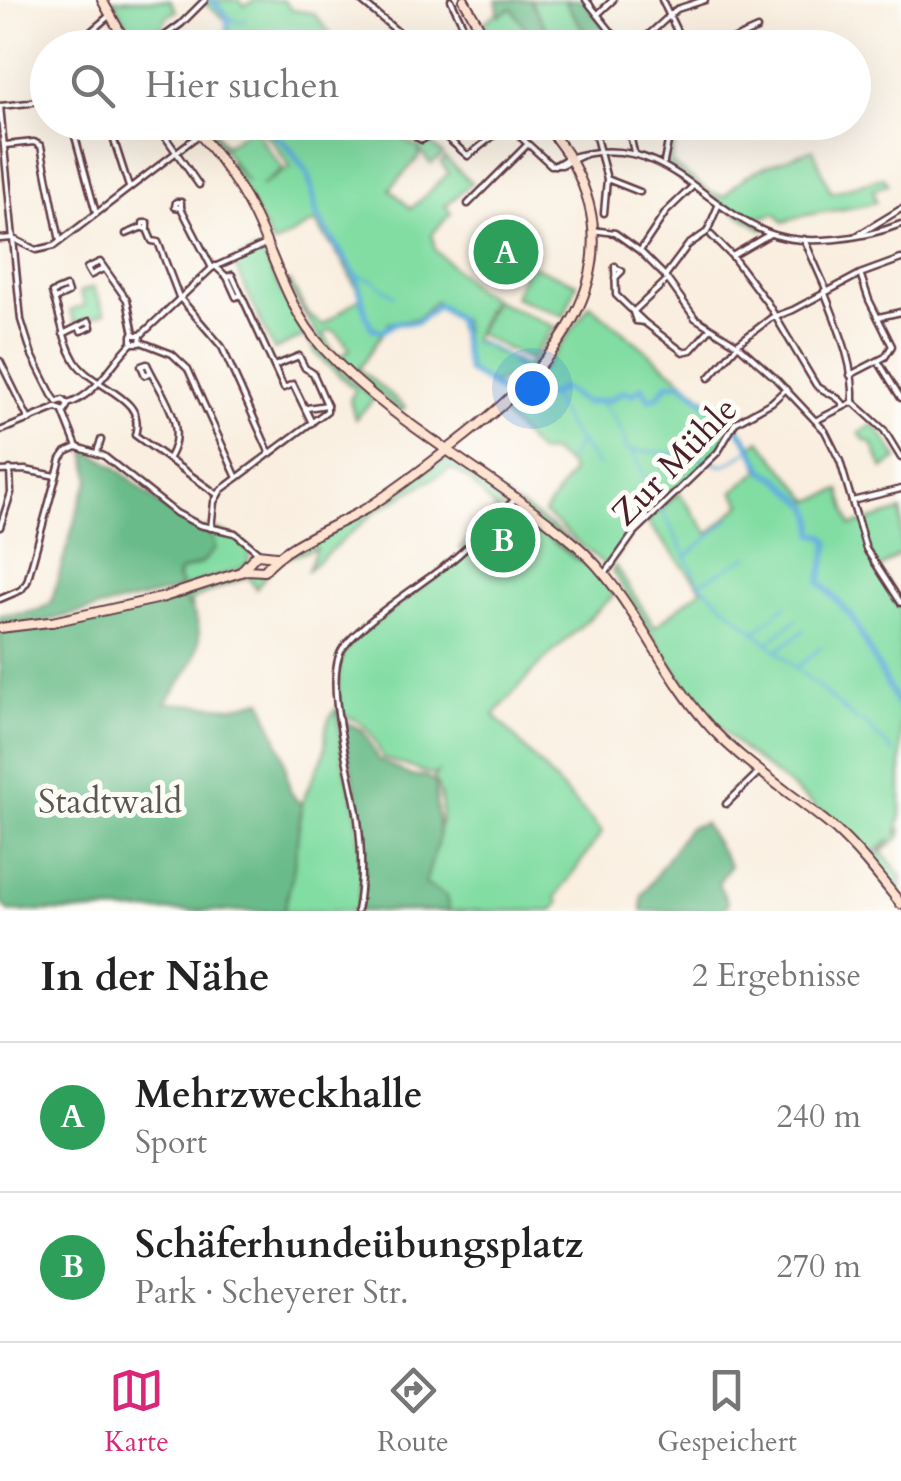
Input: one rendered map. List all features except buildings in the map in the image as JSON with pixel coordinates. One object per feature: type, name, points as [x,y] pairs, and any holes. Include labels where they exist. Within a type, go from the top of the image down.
[{"type":"main road","points":[[102,0],[119,30]]},
{"type":"main road","points":[[464,0],[481,30]]},
{"type":"main road","points":[[204,140],[236,182],[290,299],[318,342],[352,376],[568,538],[605,574],[688,700],[714,730],[836,831],[901,904]]},
{"type":"main road","points":[[0,628],[51,622],[161,598],[276,556],[350,518],[430,464],[512,396],[554,352],[575,319],[588,279],[592,230],[586,196],[571,160],[556,140]]},
{"type":"main road","points":[[427,434],[434,451],[430,464]]},
{"type":"main road","points":[[465,436],[465,454],[470,465]]},
{"type":"street","points":[[173,30],[205,0]]},
{"type":"street","points":[[360,0],[396,30]]},
{"type":"street","points":[[451,0],[462,24]]},
{"type":"street","points":[[586,0],[610,30]]},
{"type":"street","points":[[598,14],[612,0]]},
{"type":"street","points":[[662,0],[675,30]]},
{"type":"street","points":[[653,30],[685,4],[705,0]]},
{"type":"street","points":[[92,30],[110,15]]},
{"type":"street","points":[[30,103],[0,106],[24,334],[77,447]]},
{"type":"street","points":[[75,140],[96,213]]},
{"type":"street","points":[[114,140],[129,188]]},
{"type":"street","points":[[167,140],[199,186]]},
{"type":"street","points":[[0,239],[13,238],[36,250],[60,242],[192,140]]},
{"type":"street","points":[[450,140],[468,156],[487,140]]},
{"type":"street","points":[[524,140],[546,162],[556,165],[601,151],[634,152],[664,164],[718,205],[770,234],[804,238],[870,236],[901,224]]},
{"type":"street","points":[[598,140],[607,179],[604,214]]},
{"type":"street","points":[[631,140],[634,152]]},
{"type":"street","points":[[664,164],[669,140]]},
{"type":"street","points":[[5,145],[40,144],[60,242]]},
{"type":"street","points":[[468,204],[528,144]]},
{"type":"street","points":[[607,179],[640,192]]},
{"type":"street","points":[[640,252],[668,209],[692,186]]},
{"type":"street","points":[[0,203],[8,202]]},
{"type":"street","points":[[633,312],[666,278],[688,245],[707,232],[718,205]]},
{"type":"street","points":[[181,208],[214,267],[227,277],[236,298],[242,295],[284,388],[294,384],[312,423]]},
{"type":"street","points":[[855,237],[901,209]]},
{"type":"street","points":[[126,234],[145,228],[152,241],[158,242],[179,297],[222,347],[270,454]]},
{"type":"street","points":[[592,230],[615,233],[640,252],[666,278],[690,314],[738,344],[816,421],[838,456],[866,550],[901,603]]},
{"type":"street","points":[[732,256],[770,234]]},
{"type":"street","points":[[711,235],[732,256],[816,385],[844,405]]},
{"type":"street","points":[[804,238],[825,290],[850,375],[852,402],[884,430],[901,458]]},
{"type":"street","points":[[63,412],[68,404],[86,397],[99,385],[107,369],[132,342],[214,267],[266,244]]},
{"type":"street","points":[[709,378],[738,344],[774,316],[860,274],[901,259]]},
{"type":"street","points":[[615,267],[614,291],[637,322],[644,322],[682,352],[694,348],[710,329]]},
{"type":"street","points":[[103,269],[127,300],[139,337],[172,354],[188,368],[237,478]]},
{"type":"street","points":[[850,375],[878,361],[892,346],[860,274]]},
{"type":"street","points":[[55,299],[63,334],[78,366],[99,385],[131,404],[138,417],[136,435],[218,495]]},
{"type":"street","points":[[878,317],[901,312]]},
{"type":"street","points":[[63,334],[80,328]]},
{"type":"street","points":[[211,528],[218,495],[327,412],[313,373],[299,356],[274,366]]},
{"type":"street","points":[[0,361],[29,420]]},
{"type":"street","points":[[878,361],[901,398]]},
{"type":"street","points":[[150,372],[176,426],[176,444],[168,459]]},
{"type":"street","name":"Zur Mühle","points":[[605,574],[631,537],[708,463],[733,426],[786,389]]},
{"type":"street","points":[[0,431],[64,400],[68,404]]},
{"type":"street","points":[[816,421],[852,402]]},
{"type":"street","points":[[305,409],[327,405]]},
{"type":"street","points":[[97,452],[100,440]]},
{"type":"street","points":[[0,598],[21,590],[27,582],[63,455],[77,447],[97,452],[176,514],[235,534],[251,546],[259,560]]},
{"type":"street","points":[[0,528],[11,493],[10,469]]},
{"type":"street","points":[[0,471],[56,476]]},
{"type":"street","points":[[851,502],[901,490]]},
{"type":"street","points":[[357,911],[362,874],[358,821],[340,717],[336,671],[339,656],[356,635],[465,550],[516,499]]},
{"type":"street","points":[[726,804],[760,771]]},
{"type":"green space","points":[[113,0],[170,0],[176,11],[159,30],[130,30]]},
{"type":"green space","points":[[209,0],[240,0],[244,6],[256,0],[283,0],[292,10],[313,13],[328,30],[227,30],[227,21],[205,4]]},
{"type":"green space","points":[[496,0],[530,0],[547,30],[526,30],[512,8],[499,15]]},
{"type":"green space","points":[[530,0],[567,0],[583,30],[547,30]]},
{"type":"green space","points":[[583,0],[607,30],[584,30],[565,1]]},
{"type":"green space","points":[[512,7],[526,30],[481,30],[479,27],[498,12],[500,15]]},
{"type":"green space","points":[[217,140],[225,146],[234,140],[262,140],[283,169],[261,186],[290,167],[272,140],[405,140],[418,148],[428,141],[443,155],[431,164],[419,150],[419,157],[390,189],[411,209],[449,173],[441,163],[445,158],[472,183],[445,206],[451,213],[432,234],[435,250],[476,290],[492,297],[473,339],[524,367],[535,361],[558,326],[567,328],[551,351],[513,390],[509,376],[495,384],[467,369],[462,321],[456,321],[435,301],[418,318],[389,323],[359,369],[405,407],[401,411],[333,352],[340,357],[350,349],[336,332],[324,334],[332,350],[326,349],[286,283],[290,281],[308,315],[323,325],[361,297],[341,259],[315,222],[273,245],[226,165],[229,162],[247,182]]},
{"type":"green space","points":[[671,140],[676,140],[671,163],[710,192],[725,197],[753,173],[813,149],[831,193],[884,177],[888,184],[873,190],[876,202],[783,222],[776,213],[756,219],[766,226],[762,229],[665,164]]},
{"type":"green space","points":[[255,251],[264,255],[308,335],[374,399],[355,419],[350,400],[355,390],[318,356],[305,336],[274,350],[233,261]]},
{"type":"green space","points":[[527,264],[577,283],[564,316],[514,297]]},
{"type":"green space","points":[[93,287],[105,313],[76,324],[70,311],[85,305],[80,292]]},
{"type":"green space","points":[[494,300],[553,326],[530,360],[477,334]]},
{"type":"green space","points":[[590,305],[737,424],[727,443],[630,534],[616,558],[606,566],[544,513],[572,472],[569,465],[551,452],[539,453],[500,412],[546,365]]},
{"type":"green space","points":[[874,424],[898,458],[883,469],[872,443],[859,433]]},
{"type":"green space","points":[[760,440],[811,501],[840,490],[851,526],[901,511],[901,553],[879,569],[901,603],[901,815],[896,835],[901,829],[901,836],[882,852],[901,875],[901,896],[872,861],[892,838],[870,856],[858,840],[740,747],[704,710],[678,675],[612,571],[615,566],[655,627],[702,589],[647,522],[679,493],[709,534],[742,504],[733,491],[759,471],[752,446]]},
{"type":"green space","points":[[86,451],[113,466],[175,516],[207,533],[215,549],[202,563],[179,572],[177,579],[181,584],[177,590],[45,621],[0,625],[0,615],[33,611],[51,603],[90,479]]},
{"type":"green space","points":[[447,458],[457,460],[509,500],[462,550],[459,548],[496,509],[469,481],[450,469],[376,511],[308,570],[316,548],[277,561],[256,589],[248,576],[191,600],[192,607],[180,595],[248,571],[265,574],[277,559],[356,517]]},
{"type":"green space","points":[[512,504],[522,518],[575,559],[590,561],[615,594],[535,669],[494,715],[602,832],[556,897],[559,903],[552,911],[449,911],[445,896],[425,884],[441,819],[440,792],[434,778],[437,773],[383,758],[363,724],[340,716],[340,664],[356,637],[468,552]]},
{"type":"green space","points":[[514,504],[572,543],[593,570],[522,518]]},
{"type":"green space","points":[[207,528],[246,546],[250,550],[248,563],[177,590],[179,572],[202,563],[210,533]]},
{"type":"green space","name":"Stadtwald","points":[[180,595],[191,609],[199,637],[192,664],[165,703],[233,707],[262,700],[283,754],[290,791],[302,803],[284,911],[9,911],[0,900],[0,633],[92,621]]},
{"type":"green space","points":[[337,708],[343,763],[356,807],[362,874],[357,911],[283,911],[303,802],[322,759],[328,722]]},
{"type":"green space","points":[[342,721],[363,730],[378,759],[411,776],[425,776],[435,782],[439,837],[425,884],[446,896],[449,911],[357,911],[363,859],[362,820]]},
{"type":"green space","points":[[704,823],[730,866],[718,883],[728,904],[722,911],[642,911],[642,896],[688,828]]},
{"type":"waterway","points":[[212,0],[228,17],[228,30]]},
{"type":"waterway","points":[[228,17],[239,22],[246,20]]},
{"type":"waterway","points":[[281,140],[308,174],[318,217],[356,276],[372,328],[382,331],[395,323],[417,322],[438,305],[458,320],[468,371],[513,399],[533,401],[562,388],[585,403],[609,400],[625,391],[632,395],[642,387],[649,399],[657,397],[668,384],[681,383],[734,423],[746,439]]},
{"type":"waterway","points":[[356,276],[373,280],[394,296]]},
{"type":"waterway","points":[[473,343],[502,354],[524,376]]},
{"type":"waterway","points":[[551,394],[566,424],[598,466]]},
{"type":"waterway","points":[[596,402],[617,422],[626,450],[687,454],[723,466],[752,449]]},
{"type":"waterway","points":[[747,440],[764,471],[810,507],[814,534],[824,536],[829,543],[820,582],[852,617],[901,711]]},
{"type":"waterway","points":[[567,463],[579,442]]},
{"type":"waterway","points":[[632,450],[700,584],[857,721],[864,722],[894,753]]},
{"type":"waterway","points":[[686,557],[730,518]]},
{"type":"waterway","points":[[702,582],[749,556]]},
{"type":"waterway","points":[[754,633],[787,604]]},
{"type":"waterway","points":[[767,643],[797,619]]},
{"type":"waterway","points":[[777,651],[804,630]]},
{"type":"waterway","points":[[796,668],[822,647]]},
{"type":"place","name":"Mehrzweckhalle","points":[[506,252]]},
{"type":"place","name":"Schäferhundeübungsplatz","points":[[503,540]]}]
